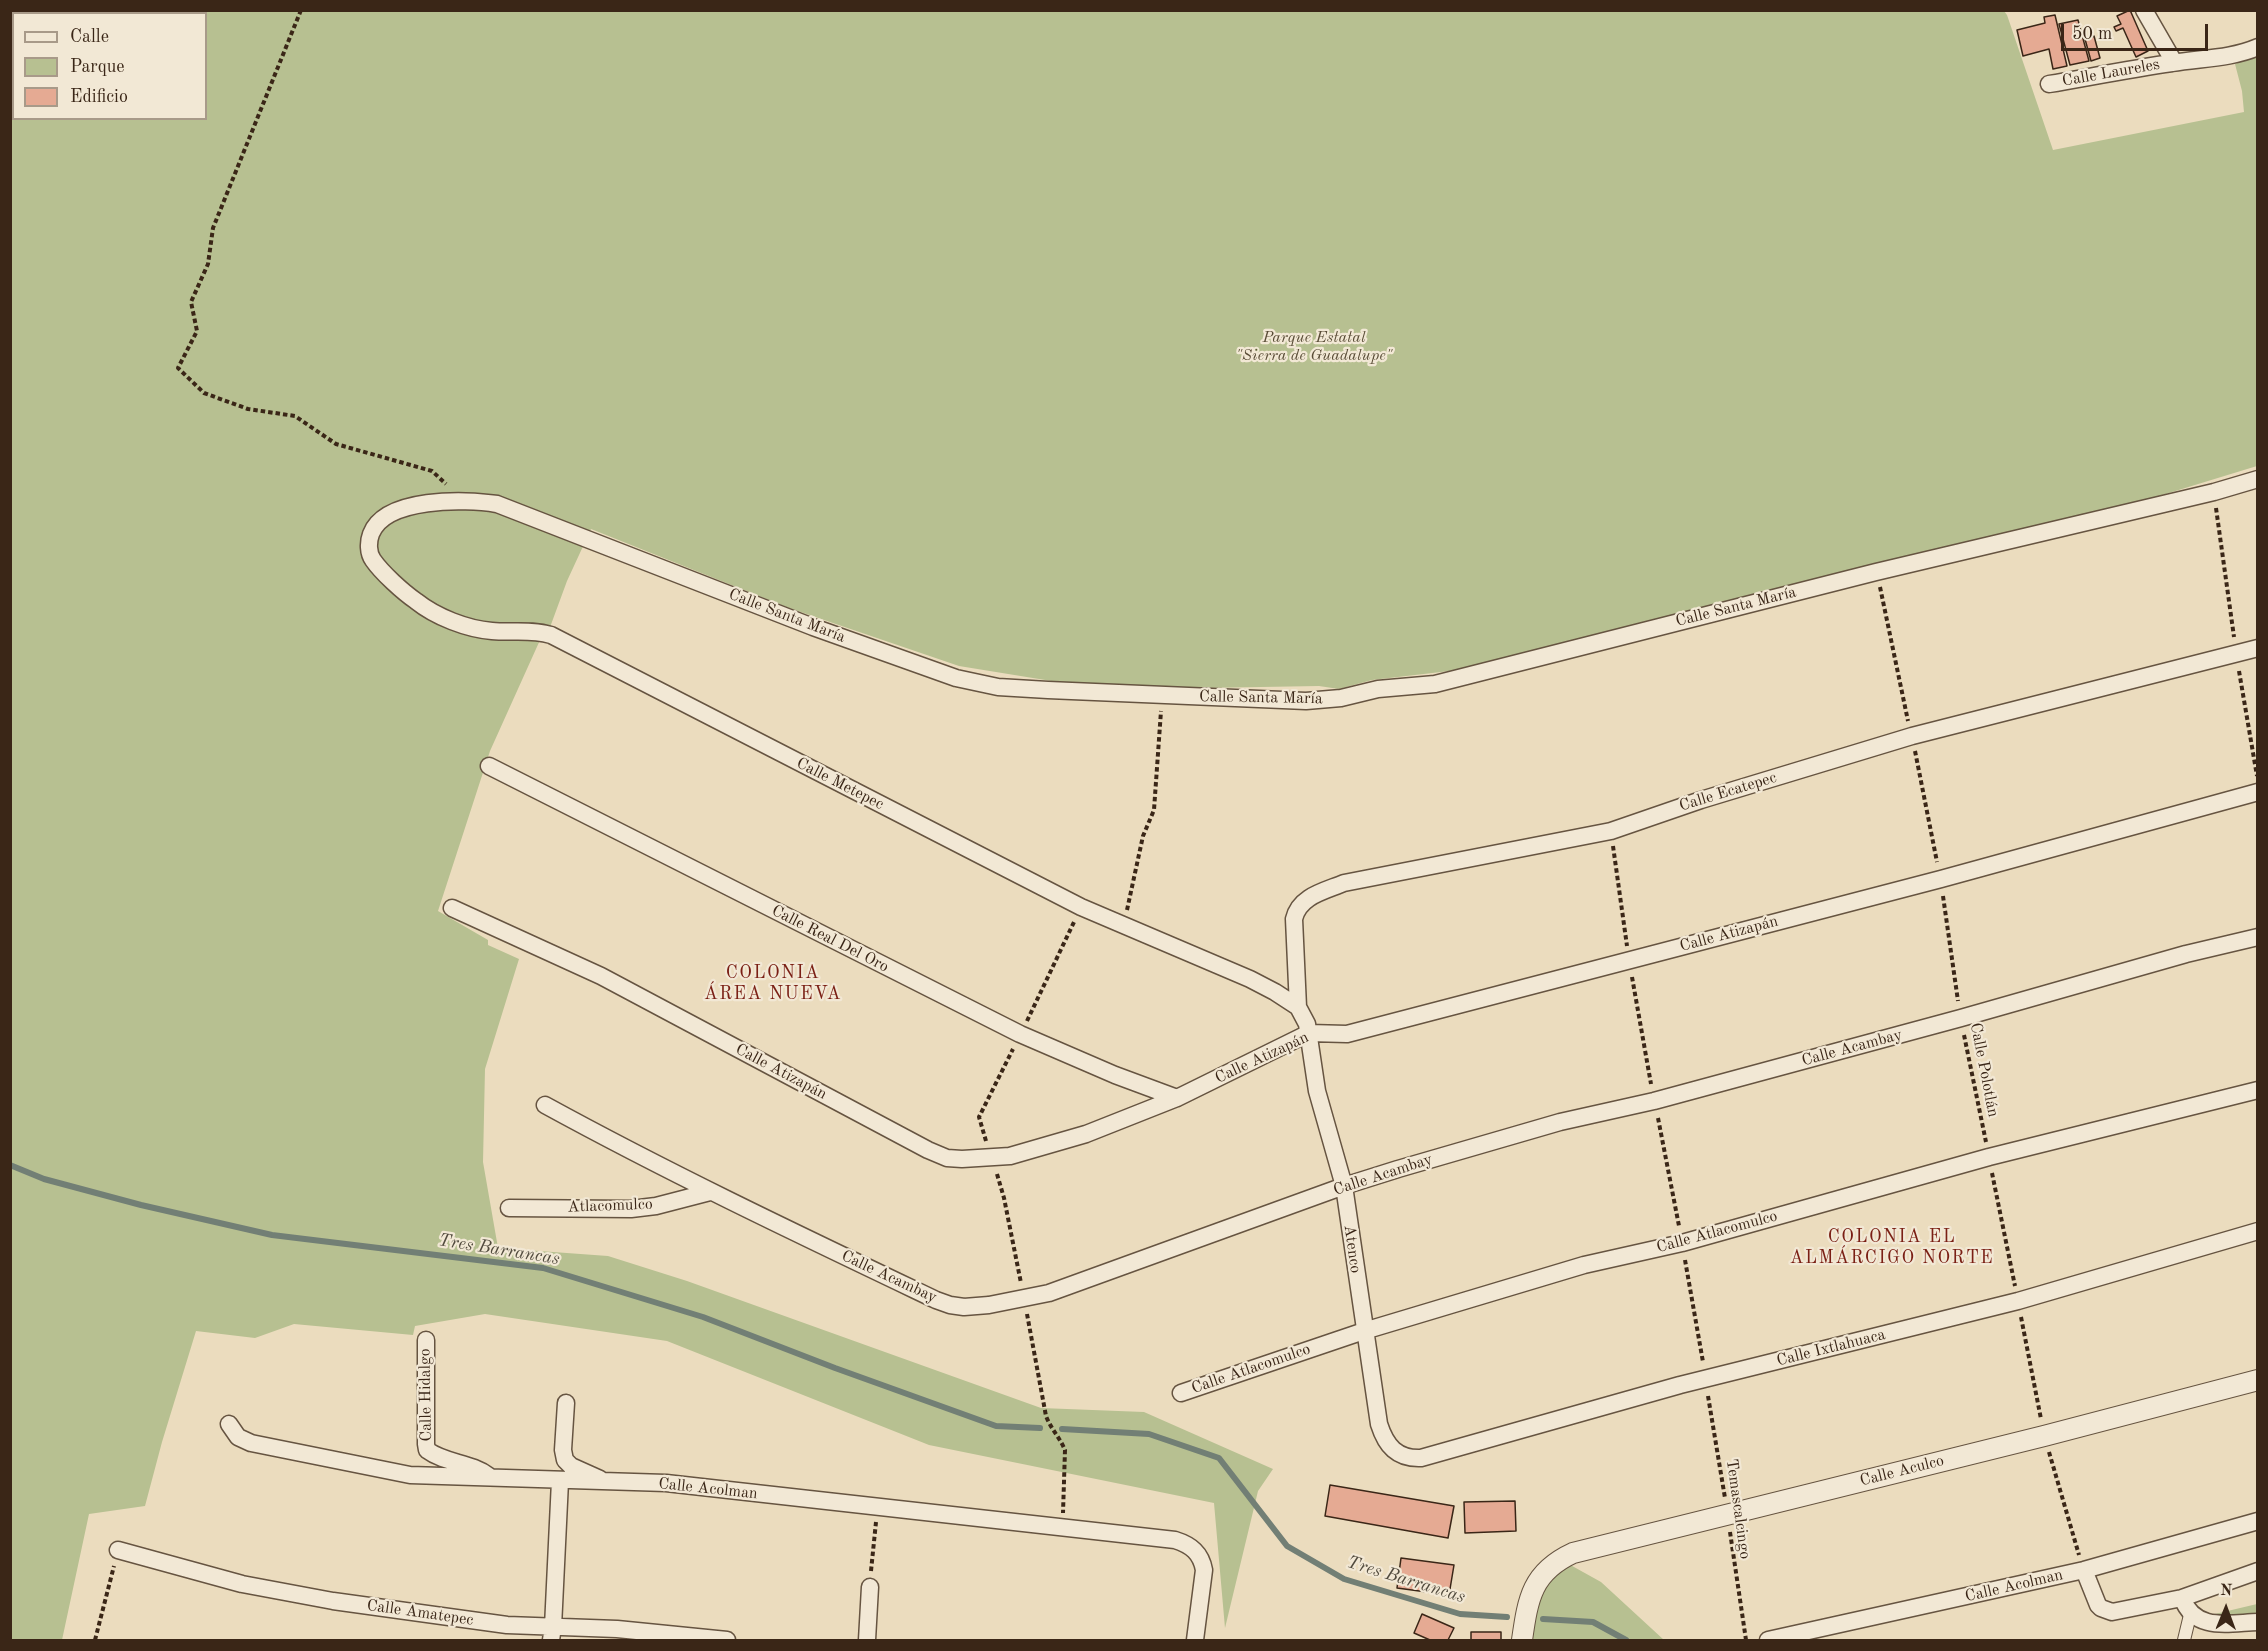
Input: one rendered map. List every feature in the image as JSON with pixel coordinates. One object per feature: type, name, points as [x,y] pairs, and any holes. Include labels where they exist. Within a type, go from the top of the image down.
[{"type":"street","name":"Calle Laureles","points":[[2144,10],[2174,62]]},
{"type":"street","name":"Calle Laureles","points":[[2049,84],[2174,62],[2211,59],[2258,47]]},
{"type":"street","name":"Calle Santa María","points":[[369,550],[369,540],[377,522],[393,511],[458,501],[497,504],[813,627],[956,678],[998,687],[1306,701],[1341,698],[1378,689],[1435,684],[1876,572],[2214,492],[2258,479]]},
{"type":"street","name":"Calle Metepec","points":[[369,550],[371,559],[416,602],[445,617],[473,628],[493,631],[536,630],[551,634],[1081,907],[1250,979],[1298,1007]]},
{"type":"street","name":"Calle Ecatepec","points":[[1298,1007],[1294,919],[1296,911],[1302,903],[1344,883],[1611,831],[1712,796],[1912,736],[2258,648]]},
{"type":"street","name":"Calle Real Del Oro","points":[[489,766],[1020,1034],[1115,1075],[1177,1098]]},
{"type":"street","name":"Calle Atizapán","points":[[452,908],[601,976],[928,1150],[947,1158],[992,1159],[1086,1134],[1177,1098],[1309,1033],[1347,1034],[1941,879],[2258,792]]},
{"type":"street","name":"Calle Acambay","points":[[546,1106],[710,1192],[936,1300],[964,1307],[989,1305],[1049,1293],[1344,1186],[1560,1122],[1654,1101],[2186,954],[2258,938]]},
{"type":"street","points":[[1298,1007],[1309,1033]]},
{"type":"street","name":"Atenco","points":[[1309,1033],[1317,1091],[1344,1186],[1379,1424],[1384,1438],[1396,1454],[1404,1457]]},
{"type":"street","name":"Calle Atlacomulco","points":[[1181,1393],[1364,1331],[1584,1265],[1682,1243],[1989,1157],[2258,1090]]},
{"type":"street","name":"Atlacomulco","points":[[509,1208],[631,1209],[656,1206],[710,1192]]},
{"type":"street","name":"Calle Ixtlahuaca","points":[[1404,1457],[1429,1456],[1706,1380],[2018,1301],[2258,1231]]},
{"type":"street","name":"Calle Hidalgo","points":[[426,1340],[427,1450],[439,1457],[475,1467],[492,1479]]},
{"type":"street","name":"Calle Aculco","points":[[1522,1641],[1526,1610],[1531,1593],[1540,1577],[1549,1567],[1573,1552],[2044,1436],[2258,1380]]},
{"type":"street","points":[[566,1402],[565,1460],[571,1466],[606,1482]]},
{"type":"street","name":"Calle Acolman","points":[[229,1424],[243,1441],[410,1475],[666,1483],[1175,1540],[1194,1548],[1203,1562],[1204,1570],[1195,1641]]},
{"type":"street","points":[[552,1634],[560,1481]]},
{"type":"street","name":"Calle Acolman","points":[[1768,1641],[2084,1570],[2258,1521]]},
{"type":"street","name":"Calle Amatepec","points":[[118,1550],[242,1584],[333,1601],[507,1625],[552,1634],[617,1629],[727,1641]]},
{"type":"street","points":[[2084,1570],[2098,1605],[2106,1610],[2121,1611],[2182,1598],[2258,1572]]},
{"type":"street","points":[[867,1641],[870,1587]]},
{"type":"street","points":[[2182,1598],[2190,1615],[2184,1641]]},
{"type":"street","points":[[2190,1615],[2213,1624],[2258,1622]]},
{"type":"path","points":[[301,10],[213,228],[208,264],[190,302],[196,331],[178,368],[204,393],[248,409],[295,416],[336,444],[432,471],[453,491],[458,501]]},
{"type":"path","name":"Calle Polotlán","points":[[1876,572],[1941,879],[1961,1018],[2044,1436],[2084,1570]]},
{"type":"path","points":[[1124,925],[1143,836],[1154,810],[1162,696]]},
{"type":"path","points":[[1063,1528],[1065,1450],[1062,1442],[1052,1431],[1046,1416],[1004,1198],[979,1117],[1081,907]]},
{"type":"path","name":"Temascalcingo","points":[[1706,1380],[1746,1641]]},
{"type":"path","points":[[870,1587],[877,1508]]},
{"type":"path","points":[[95,1641],[118,1550]]},
{"type":"green space","name":"Parque Estatal \"Sierra de Guadalupe\"","points":[[11,11],[2004,11],[2053,150],[2244,112],[2242,91],[2235,64],[2257,55],[2257,466],[2110,511],[1501,665],[1372,680],[1339,689],[1319,686],[1202,688],[1076,685],[959,666],[789,608],[591,529],[567,581],[549,630],[545,629],[490,751],[438,911],[488,940],[488,945],[519,959],[485,1069],[483,1162],[498,1248],[608,1256],[687,1281],[1041,1408],[1144,1412],[1273,1469],[1258,1491],[1225,1628],[1214,1503],[929,1445],[667,1341],[485,1314],[415,1326],[413,1335],[294,1324],[255,1338],[196,1331],[145,1506],[89,1514],[62,1640],[11,1640]]},
{"type":"green space","points":[[1556,1557],[1601,1582],[1664,1640],[1523,1640]]},
{"type":"green space","points":[[2257,1604],[2257,1622],[2198,1618]]},
{"type":"building","points":[[2130,10],[2148,51],[2136,57],[2123,28],[2116,31],[2114,27],[2121,24],[2117,16]]},
{"type":"building","points":[[2055,15],[2067,66],[2053,69],[2049,49],[2023,56],[2017,30],[2045,23],[2044,17]]},
{"type":"building","points":[[2078,20],[2089,61],[2070,65],[2059,24]]},
{"type":"building","points":[[2094,36],[2100,58],[2091,61],[2085,39]]},
{"type":"building","points":[[1330,1485],[1454,1506],[1448,1538],[1325,1516]]},
{"type":"building","points":[[1515,1501],[1516,1531],[1465,1533],[1464,1502]]},
{"type":"building","points":[[1401,1558],[1454,1565],[1449,1595],[1397,1588]]},
{"type":"building","points":[[1422,1614],[1454,1628],[1448,1640],[1430,1640],[1414,1633]]},
{"type":"building","points":[[1471,1632],[1501,1632],[1501,1640],[1471,1640]]},
{"type":"waterway","name":"Tres Barrancas","points":[[10,1165],[44,1179],[141,1205],[272,1235],[543,1268],[703,1317],[996,1426],[1040,1428]]},
{"type":"waterway","name":"Tres Barrancas","points":[[1062,1429],[1149,1434],[1219,1458],[1287,1546],[1344,1579],[1460,1614],[1507,1617]]},
{"type":"waterway","name":"Tres Barrancas","points":[[1543,1619],[1593,1622],[1626,1640]]},
{"type":"district","name":"COLONIA ÁREA NUEVA","points":[[773,983]]},
{"type":"district","name":"COLONIA EL ALMÁRCIGO NORTE","points":[[1892,1247]]}]
